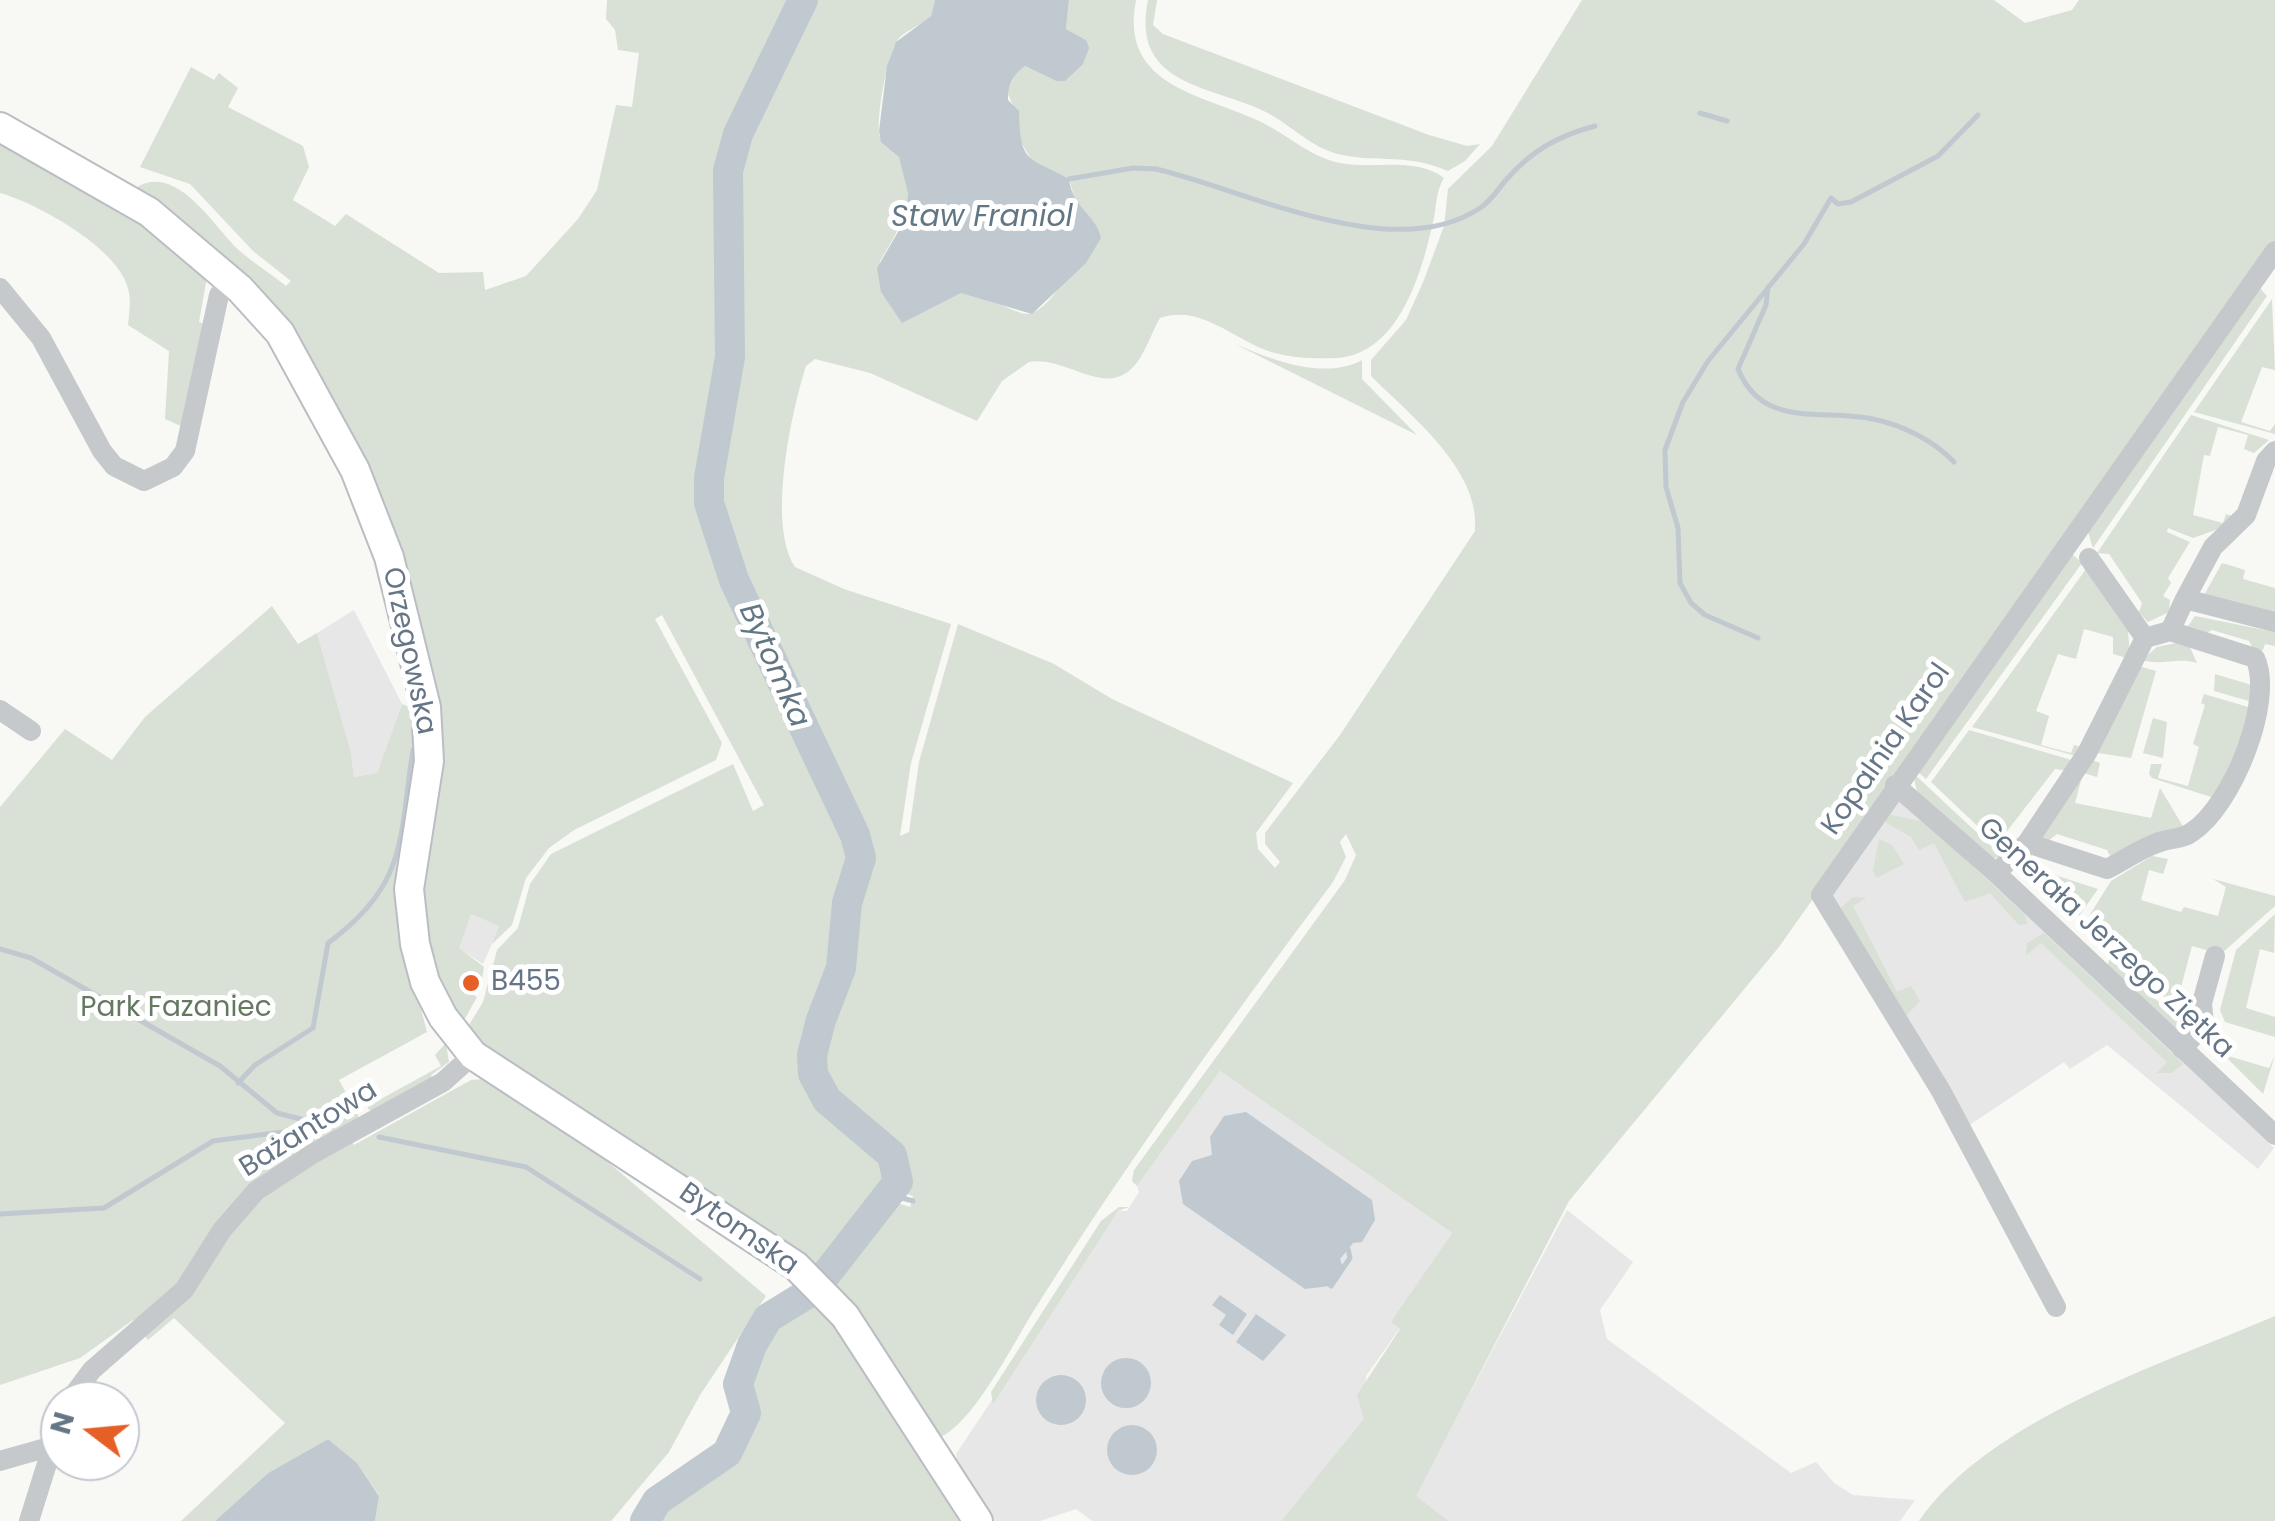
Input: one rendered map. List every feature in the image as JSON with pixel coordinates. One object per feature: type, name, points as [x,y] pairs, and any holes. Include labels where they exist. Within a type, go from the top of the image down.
[{"type":"street","name":"Orzegowska","points":[[0,127],[128,198],[182,236],[229,279],[280,333],[356,470],[389,557],[428,725],[429,761],[408,889],[410,919],[425,982],[442,1018],[473,1055],[519,1086]]},
{"type":"street","name":"Kopalnia Karol","points":[[2056,1308],[1916,1047],[1821,895],[2060,550],[2275,251]]},
{"type":"street","points":[[0,288],[41,338],[102,452],[114,466],[144,481],[174,467],[184,451],[212,324],[229,279]]},
{"type":"street","points":[[2170,631],[2213,547],[2246,515],[2266,461],[2275,451]]},
{"type":"street","points":[[2083,518],[2089,558],[2145,638]]},
{"type":"street","points":[[2060,550],[2073,550],[2089,558]]},
{"type":"street","points":[[2185,599],[2275,622]]},
{"type":"street","points":[[1996,873],[2027,842],[2087,753],[2145,638],[2170,631],[2256,658],[2270,691],[2240,783],[2191,834],[2150,846],[2107,869],[2038,850],[2027,842]]},
{"type":"street","points":[[0,710],[31,732]]},
{"type":"street","name":"Generała Jerzego Ziętka","points":[[1895,785],[1996,873],[2275,1135]]},
{"type":"street","points":[[2182,1049],[2204,1025],[2202,1003],[2214,956]]},
{"type":"street","name":"Bażantowa","points":[[84,1381],[184,1290],[222,1230],[256,1191],[314,1153],[442,1082],[473,1055]]},
{"type":"street","name":"Bytomska","points":[[519,1086],[796,1266],[846,1316],[978,1521]]},
{"type":"street","points":[[0,1461],[40,1450]]},
{"type":"street","points":[[29,1521],[43,1481]]},
{"type":"shaded area","points":[[354,610],[402,704],[377,773],[354,777],[351,752],[317,633]]},
{"type":"shaded area","points":[[1896,791],[2274,1148],[2258,1169],[2107,1045],[2070,1069],[2064,1062],[1965,1128],[1827,895]]},
{"type":"shaded area","points":[[471,914],[500,926],[483,964],[458,948]]},
{"type":"shaded area","points":[[1220,1071],[1452,1233],[1392,1322],[1400,1328],[1366,1376],[1365,1419],[1281,1521],[1092,1521],[1076,1509],[1040,1521],[995,1521],[960,1474],[956,1454],[1118,1211],[1127,1211],[1139,1192],[1137,1186]]},
{"type":"shaded area","points":[[1567,1210],[1633,1262],[1600,1310],[1607,1339],[1791,1473],[1816,1462],[1834,1483],[1853,1495],[1915,1500],[1900,1521],[1446,1521],[1415,1496]]},
{"type":"green space","points":[[607,0],[800,0],[727,158],[728,350],[707,500],[730,580],[803,730],[849,838],[853,859],[834,929],[832,973],[808,1032],[808,1083],[832,1113],[883,1157],[890,1179],[818,1276],[463,1035],[483,1002],[497,950],[518,928],[530,884],[551,854],[733,764],[753,811],[764,805],[662,615],[655,619],[722,743],[716,760],[574,830],[549,848],[526,878],[512,925],[492,944],[499,926],[471,914],[459,948],[484,967],[482,979],[468,971],[460,986],[477,997],[458,1031],[415,930],[432,764],[392,556],[283,331],[134,189],[150,182],[180,190],[246,256],[286,286],[291,281],[253,251],[190,184],[140,167],[191,67],[214,80],[219,73],[238,88],[228,107],[303,146],[309,167],[293,200],[335,226],[346,214],[439,273],[483,272],[485,290],[526,276],[578,219],[597,190],[616,105],[632,107],[639,53],[618,50],[615,30],[606,19]]},
{"type":"green space","points":[[807,0],[935,0],[931,16],[895,45],[879,116],[880,137],[900,159],[908,187],[901,224],[880,261],[889,302],[902,322],[961,293],[1032,313],[1054,294],[1073,262],[1092,220],[1077,206],[1069,179],[1036,166],[1031,159],[1018,137],[1019,119],[1007,92],[1017,71],[1025,66],[1056,81],[1083,63],[1086,40],[1066,29],[1069,0],[1136,0],[1134,30],[1141,53],[1154,71],[1173,85],[1265,124],[1320,156],[1353,165],[1420,167],[1444,178],[1422,264],[1404,307],[1377,342],[1358,353],[1337,358],[1282,355],[1205,320],[1175,315],[1160,318],[1138,361],[1127,373],[1101,378],[1058,365],[1029,362],[1002,381],[977,421],[870,373],[815,359],[806,366],[800,386],[782,497],[787,548],[795,567],[844,589],[951,624],[911,763],[900,836],[909,832],[919,762],[958,624],[1054,664],[1112,699],[1293,783],[1256,833],[1258,849],[1275,868],[1280,862],[1265,844],[1265,833],[1340,735],[1475,531],[1474,508],[1455,465],[1423,426],[1371,376],[1371,360],[1406,320],[1444,226],[1448,189],[1492,146],[1582,0],[1994,0],[2025,23],[2072,10],[2079,0],[2275,0],[2275,245],[1779,947],[1569,1201],[1416,1496],[1448,1521],[1281,1521],[1364,1419],[1357,1395],[1400,1329],[1391,1322],[1452,1233],[1220,1071],[1137,1186],[1132,1181],[1134,1170],[1345,880],[1356,855],[1346,834],[1340,842],[1346,857],[1333,882],[1141,1148],[978,1401],[951,1430],[938,1438],[824,1287],[889,1208],[897,1203],[910,1207],[913,1196],[899,1191],[904,1173],[899,1157],[888,1142],[838,1099],[818,1066],[818,1045],[844,972],[852,904],[868,852],[869,834],[848,819],[781,667],[735,577],[712,503],[714,456],[730,388],[733,355],[729,195],[733,160]]},
{"type":"green space","points":[[1148,0],[1157,0],[1153,25],[1163,34],[1429,135],[1467,146],[1480,144],[1465,161],[1448,171],[1419,162],[1342,155],[1322,148],[1268,113],[1181,79],[1164,67],[1152,51],[1146,29]]},
{"type":"green space","points":[[0,138],[144,224],[207,277],[199,322],[204,324],[183,427],[165,419],[169,351],[128,325],[130,297],[124,277],[112,261],[76,231],[35,207],[0,193]]},
{"type":"green space","points":[[2258,286],[2267,296],[2093,548],[2088,532]]},
{"type":"green space","points":[[2272,299],[2275,370],[2262,367],[2241,422],[2270,431],[2275,424],[2275,434],[2194,412]]},
{"type":"green space","points":[[1233,343],[1280,361],[1314,368],[1347,366],[1362,360],[1362,379],[1417,435]]},
{"type":"green space","points":[[2191,415],[2269,440],[2254,453],[2244,449],[2248,435],[2218,427],[2210,456],[2204,455],[2193,515],[2223,523],[2226,514],[2232,516],[2221,528],[2193,538],[2168,528],[2167,532],[2190,542],[2168,578],[2171,583],[2163,596],[2170,600],[2169,612],[2148,622],[2139,612],[2142,603],[2109,554],[2097,553]]},
{"type":"green space","points":[[2072,554],[2082,563],[1926,779],[1917,771]]},
{"type":"green space","points":[[2222,563],[2245,570],[2243,579],[2275,588],[2275,617],[2203,597]]},
{"type":"green space","points":[[2086,569],[2128,631],[2130,659],[2113,654],[2113,637],[2084,629],[2076,659],[2058,654],[2036,711],[2049,716],[2041,745],[2071,753],[2074,745],[2081,747],[2076,756],[1972,727]]},
{"type":"green space","name":"Park Fazaniec","points":[[272,606],[298,644],[317,633],[351,752],[354,777],[377,773],[402,704],[415,709],[418,734],[405,949],[427,1032],[339,1080],[358,1115],[358,1121],[345,1128],[354,1145],[471,1080],[485,1079],[583,1141],[766,1296],[700,1395],[669,1452],[611,1521],[375,1521],[379,1495],[357,1463],[328,1439],[268,1473],[215,1521],[181,1521],[285,1423],[174,1318],[148,1340],[133,1320],[80,1358],[0,1385],[0,807],[65,729],[112,760],[145,717]]},
{"type":"green space","points":[[2195,616],[2275,632],[2275,646],[2265,644],[2263,650],[2254,651],[2249,641],[2212,630],[2202,636],[2186,629]]},
{"type":"green space","points":[[2189,645],[2197,663],[2142,660],[2157,647]]},
{"type":"green space","points":[[2139,666],[2156,671],[2131,758],[2098,753]]},
{"type":"green space","points":[[2215,674],[2255,686],[2256,703],[2214,691]]},
{"type":"green space","points":[[2204,694],[2255,709],[2214,798],[2152,778],[2149,774],[2151,764],[2162,764],[2158,778],[2188,786],[2199,747],[2193,744],[2205,705],[2201,703]]},
{"type":"green space","points":[[2153,718],[2167,722],[2163,758],[2143,753]]},
{"type":"green space","points":[[1969,730],[2075,761],[2068,771],[2055,769],[2001,839],[2011,849],[2006,853],[1931,782]]},
{"type":"green space","points":[[2092,760],[2100,763],[2097,777],[2083,773],[2075,803],[2151,818],[2160,788],[2184,828],[2111,858],[2107,850],[2057,834],[2043,845],[2043,825]]},
{"type":"green space","points":[[1913,773],[2002,856],[1992,859],[1917,792]]},
{"type":"green space","points":[[1887,814],[1925,822],[2024,914],[2028,924],[2019,925],[1990,893],[1965,902],[1934,843],[1919,850],[1911,837],[1883,821]]},
{"type":"green space","points":[[1879,839],[1892,845],[1904,864],[1876,878],[1873,871]]},
{"type":"green space","points":[[2028,854],[2036,857],[2036,869],[2098,889],[2079,916],[2017,862]]},
{"type":"green space","points":[[2152,856],[2168,859],[2163,874],[2149,870],[2141,900],[2181,912],[2184,907],[2218,916],[2226,887],[2213,879],[2275,896],[2275,906],[2221,954],[2192,946],[2180,991],[2191,995],[2194,1026],[2084,924],[2111,881]]},
{"type":"green space","points":[[1853,897],[1866,898],[1853,906],[1897,992],[1911,986],[1920,1001],[1906,1016],[1837,911]]},
{"type":"green space","points":[[2275,914],[2274,953],[2260,949],[2246,1008],[2275,1017],[2275,1037],[2225,1022],[2220,1010],[2236,950]]},
{"type":"green space","points":[[2044,933],[2183,1064],[2172,1073],[2157,1073],[2167,1062],[2041,943],[2026,955],[2027,943]]},
{"type":"green space","points":[[2110,957],[2189,1030],[2170,1028],[2107,968]]},
{"type":"green space","points":[[2211,1042],[2227,1045],[2225,1055],[2269,1068],[2275,1055],[2263,1094]]},
{"type":"green space","points":[[446,1043],[449,1062],[431,1075],[433,1080],[377,1110],[369,1110],[362,1096],[370,1105],[441,1066],[435,1055]]},
{"type":"green space","points":[[1119,1207],[1129,1207],[1118,1211],[993,1404],[991,1392],[1101,1221]]},
{"type":"green space","points":[[813,1296],[966,1521],[651,1521],[666,1500],[719,1468],[741,1443],[750,1405],[744,1382],[762,1333],[785,1310]]},
{"type":"green space","points":[[2275,1316],[2275,1521],[1919,1521],[1950,1485],[1988,1453],[2033,1424],[2132,1375]]},
{"type":"water","name":"Staw Franiol","points":[[935,0],[1069,0],[1066,29],[1086,40],[1089,48],[1083,64],[1065,81],[1056,81],[1025,66],[1009,90],[1008,100],[1019,111],[1025,151],[1036,162],[1069,179],[1075,197],[1101,238],[1086,263],[1032,314],[961,293],[902,323],[881,292],[877,268],[905,220],[908,193],[899,157],[881,142],[879,131],[887,66],[896,42],[931,16]]},
{"type":"water","points":[[1246,1112],[1372,1200],[1375,1220],[1362,1242],[1353,1243],[1340,1259],[1343,1267],[1330,1286],[1305,1289],[1183,1204],[1179,1181],[1192,1161],[1212,1155],[1210,1137],[1224,1116]]},
{"type":"water","points":[[1220,1295],[1247,1314],[1233,1335],[1219,1325],[1226,1315],[1212,1305]]},
{"type":"water","points":[[1256,1314],[1286,1335],[1263,1361],[1236,1342]]},
{"type":"water","points":[[1126,1358],[1143,1366],[1151,1383],[1143,1400],[1126,1408],[1109,1400],[1101,1383],[1109,1366]]},
{"type":"water","points":[[1061,1375],[1078,1383],[1086,1400],[1078,1417],[1061,1425],[1044,1417],[1036,1400],[1044,1383]]},
{"type":"water","points":[[1132,1425],[1149,1433],[1157,1450],[1149,1467],[1132,1475],[1115,1467],[1107,1450],[1115,1433]]},
{"type":"water","points":[[328,1439],[357,1463],[379,1496],[375,1521],[215,1521],[268,1473]]},
{"type":"waterway","name":"Bytomka","points":[[803,0],[738,134],[728,171],[730,357],[709,478],[709,503],[734,580],[855,835],[861,858],[847,903],[841,968],[812,1055],[813,1074],[827,1100],[892,1155],[898,1182],[824,1277]]},
{"type":"waterway","points":[[1700,113],[1727,121]]},
{"type":"waterway","points":[[1758,638],[1705,615],[1691,603],[1680,583],[1678,528],[1666,487],[1665,450],[1683,402],[1708,361],[1804,244],[1831,198],[1838,204],[1851,202],[1938,156],[1978,115]]},
{"type":"waterway","points":[[1069,179],[1133,168],[1156,169],[1320,218],[1363,227],[1406,229],[1445,224],[1480,208],[1536,152],[1569,134],[1595,126]]},
{"type":"waterway","points":[[1768,287],[1766,305],[1738,369],[1762,401],[1796,413],[1854,416],[1895,425],[1927,440],[1954,462]]},
{"type":"waterway","points":[[238,1083],[255,1065],[313,1028],[328,943],[373,900],[396,857],[413,750]]},
{"type":"waterway","points":[[0,949],[31,958],[220,1066],[277,1113],[328,1126]]},
{"type":"waterway","points":[[0,1214],[104,1208],[213,1141],[322,1127]]},
{"type":"waterway","points":[[379,1137],[526,1167],[700,1279]]},
{"type":"waterway","points":[[891,1195],[913,1201]]},
{"type":"waterway","points":[[1331,1286],[1350,1258],[1348,1249]]},
{"type":"waterway","name":"Bytomka","points":[[645,1521],[657,1501],[727,1453],[746,1413],[738,1384],[752,1345],[768,1318],[812,1291]]},
{"type":"place","name":"B455","points":[[471,983]]}]
